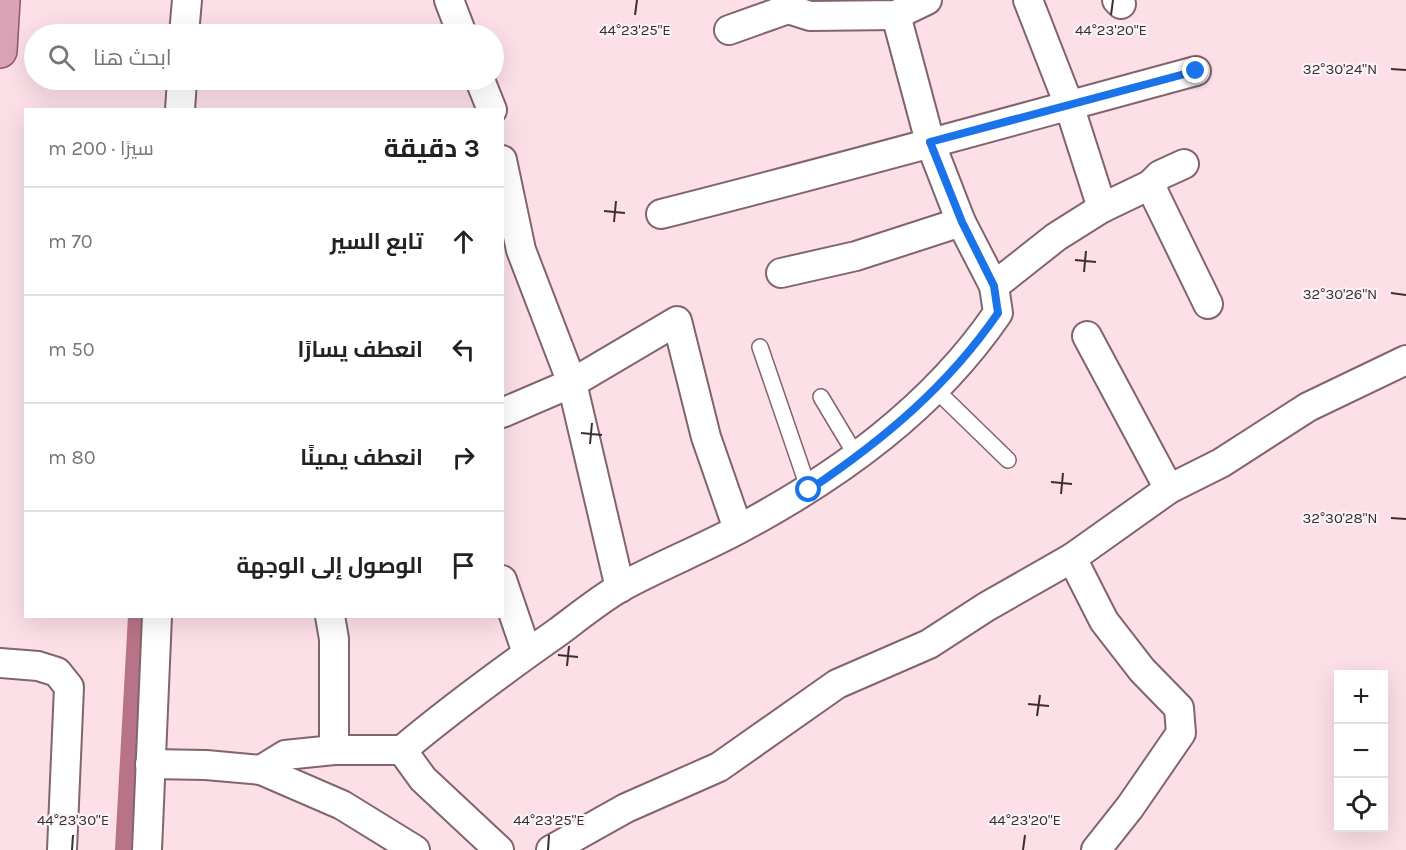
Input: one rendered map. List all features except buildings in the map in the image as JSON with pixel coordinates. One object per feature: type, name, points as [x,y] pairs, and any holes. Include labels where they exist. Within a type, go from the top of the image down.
[{"type":"main road","points":[[0,51],[3,0]]},
{"type":"street","points":[[185,24],[186,0]]},
{"type":"street","points":[[449,0],[458,24]]},
{"type":"street","points":[[729,30],[788,9],[810,16],[896,15],[927,0]]},
{"type":"street","points":[[1028,0],[1069,105],[1102,208]]},
{"type":"street","points":[[261,770],[285,755],[334,750],[402,750],[454,706],[620,588],[738,529],[809,490],[857,457],[936,390],[972,351],[998,313],[994,286],[962,222],[930,142],[896,15]]},
{"type":"street","points":[[661,214],[801,179],[1196,71]]},
{"type":"street","points":[[180,108],[181,90]]},
{"type":"street","points":[[484,90],[491,108]]},
{"type":"street","points":[[994,286],[1056,237],[1102,208],[1150,185],[1160,175],[1184,164]]},
{"type":"street","points":[[504,169],[521,250],[572,382],[620,588]]},
{"type":"street","points":[[1150,185],[1208,304]]},
{"type":"street","points":[[781,273],[855,256],[962,222]]},
{"type":"street","points":[[504,412],[572,382],[677,321],[706,437],[738,529]]},
{"type":"street","points":[[1087,336],[1169,489]]},
{"type":"street","points":[[551,850],[626,808],[719,767],[837,684],[929,644],[986,607],[1072,558],[1169,489],[1221,463],[1308,407],[1406,360]]},
{"type":"street","points":[[1072,558],[1104,621],[1142,670],[1179,708],[1181,733],[1130,807],[1096,850]]},
{"type":"street","points":[[504,586],[527,654]]},
{"type":"street","points":[[147,850],[157,618]]},
{"type":"street","points":[[330,618],[334,639],[334,750]]},
{"type":"street","points":[[0,663],[38,666],[57,672],[69,687],[62,850]]},
{"type":"street","points":[[402,750],[423,779],[499,850]]},
{"type":"street","points":[[150,764],[207,765],[261,770],[342,806],[415,850]]},
{"type":"lane","points":[[760,347],[809,490]]},
{"type":"lane","points":[[936,390],[1008,460]]},
{"type":"lane","points":[[820,397],[857,457]]},
{"type":"waterway","points":[[128,850],[141,618]]},
{"type":"route","points":[[809,490],[857,457],[936,390],[972,351],[998,313],[994,286],[962,222],[930,142],[1196,71]]}]
